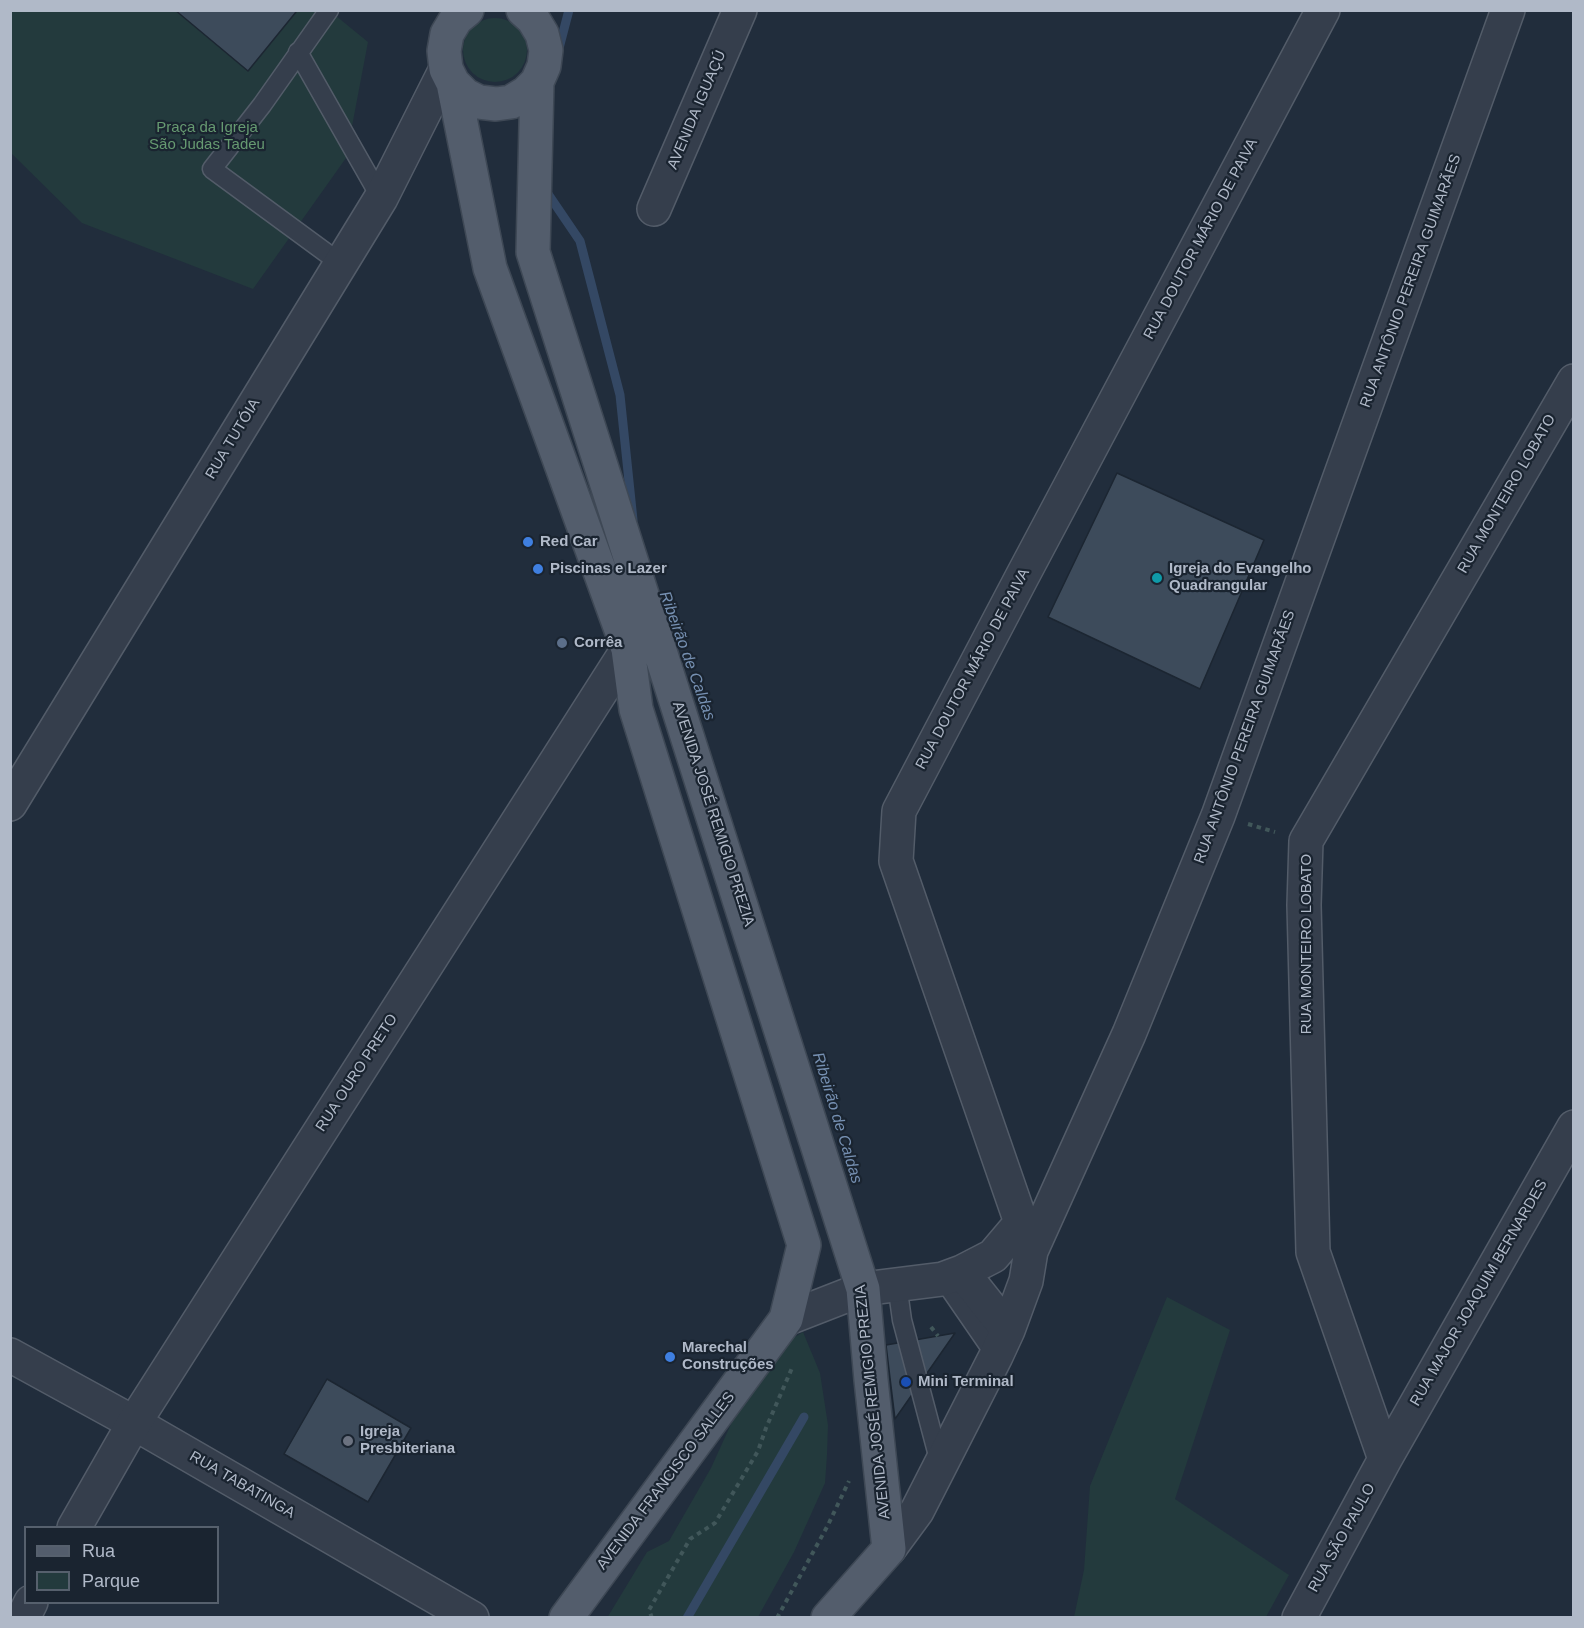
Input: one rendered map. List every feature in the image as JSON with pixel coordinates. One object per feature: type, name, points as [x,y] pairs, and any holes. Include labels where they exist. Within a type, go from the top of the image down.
[{"type":"main road","name":"AVENIDA JOSÉ REMIGIO PREZIA","points":[[456,13],[447,34],[444,51],[490,268],[642,641],[636,709],[804,1245]]},
{"type":"main road","name":"AVENIDA JOSÉ REMIGIO PREZIA","points":[[539,18],[546,50],[544,66],[537,82],[533,252],[642,641],[863,1289],[889,1549]]},
{"type":"main road","points":[[450,76],[465,95],[479,102],[496,104],[511,102],[526,93],[537,82]]},
{"type":"main road","points":[[490,268],[533,252]]},
{"type":"main road","name":"AVENIDA FRANCISCO SALLES","points":[[570,1614],[786,1319],[804,1245]]},
{"type":"main road","points":[[828,1617],[889,1549]]},
{"type":"street","name":"AVENIDA IGUAÇÚ","points":[[654,209],[740,10]]},
{"type":"street","name":"RUA DOUTOR MÁRIO DE PAIVA","points":[[1026,1237],[896,861],[899,811],[1323,10]]},
{"type":"street","name":"RUA ANTÔNIO PEREIRA GUIMARÃES","points":[[1026,1237],[1129,1034],[1218,816],[1508,10]]},
{"type":"street","name":"RUA TUTÓIA","points":[[10,804],[381,198],[450,76]]},
{"type":"street","name":"RUA MONTEIRO LOBATO","points":[[1385,1459],[1313,1252],[1304,905],[1306,841],[1574,381]]},
{"type":"street","name":"RUA OURO PRETO","points":[[75,1526],[134,1423],[642,641]]},
{"type":"street","name":"RUA MAJOR JOAQUIM BERNARDES","points":[[1385,1459],[1574,1127]]},
{"type":"street","points":[[786,1319],[863,1289],[953,1276],[1026,1237],[1026,1281],[1002,1343],[916,1511],[889,1549]]},
{"type":"street","points":[[953,1276],[1002,1343]]},
{"type":"street","name":"RUA TABATINGA","points":[[10,1355],[134,1423],[472,1617]]},
{"type":"street","name":"RUA SÃO PAULO","points":[[1299,1617],[1385,1459]]},
{"type":"street","points":[[22,1617],[30,1604]]},
{"type":"lane","points":[[329,10],[262,105],[212,169],[340,263]]},
{"type":"lane","points":[[298,52],[381,198]]},
{"type":"lane","points":[[897,1284],[902,1320],[940,1465]]},
{"type":"path","points":[[1218,816],[1306,841]]},
{"type":"path","points":[[652,1617],[649,1610],[690,1539],[715,1523],[758,1451],[793,1367]]},
{"type":"path","points":[[777,1617],[828,1525],[850,1477]]},
{"type":"green space","name":"Praça da Igreja São Judas Tadeu","points":[[10,11],[330,11],[368,42],[346,158],[253,289],[82,223],[11,153]]},
{"type":"green space","points":[[489,18],[501,18],[518,27],[525,38],[527,50],[525,62],[518,73],[501,82],[489,82],[477,77],[468,68],[463,56],[463,44],[468,32],[477,23]]},
{"type":"green space","points":[[1167,1297],[1230,1330],[1175,1499],[1289,1575],[1266,1617],[1074,1617],[1084,1570],[1090,1486]]},
{"type":"green space","points":[[803,1332],[820,1373],[828,1425],[825,1483],[794,1552],[758,1617],[607,1618],[647,1552],[669,1541],[711,1468],[761,1358]]},
{"type":"building","points":[[175,10],[295,10],[296,12],[248,71]]},
{"type":"building","name":"Igreja do Evangelho Quadrangular","points":[[1117,473],[1264,540],[1200,689],[1048,617]]},
{"type":"building","name":"Mini Terminal","points":[[955,1333],[895,1419],[886,1345]]},
{"type":"building","name":"Igreja Presbiteriana","points":[[327,1379],[411,1428],[368,1502],[284,1454]]},
{"type":"waterway","name":"Ribeirão de Caldas","points":[[558,52],[569,10]]},
{"type":"waterway","name":"Ribeirão de Caldas","points":[[544,188],[580,241],[620,395],[633,520]]},
{"type":"waterway","name":"Ribeirão de Caldas","points":[[687,1618],[804,1417]]},
{"type":"place","name":"Red Car","points":[[528,542]]},
{"type":"place","name":"Piscinas e Lazer","points":[[538,569]]},
{"type":"place","name":"Igreja do Evangelho Quadrangular","points":[[1157,578]]},
{"type":"place","name":"Corrêa","points":[[562,643]]},
{"type":"place","name":"Marechal Construções","points":[[670,1357]]},
{"type":"place","name":"Mini Terminal","points":[[906,1382]]},
{"type":"place","name":"Igreja Presbiteriana","points":[[348,1441]]}]
